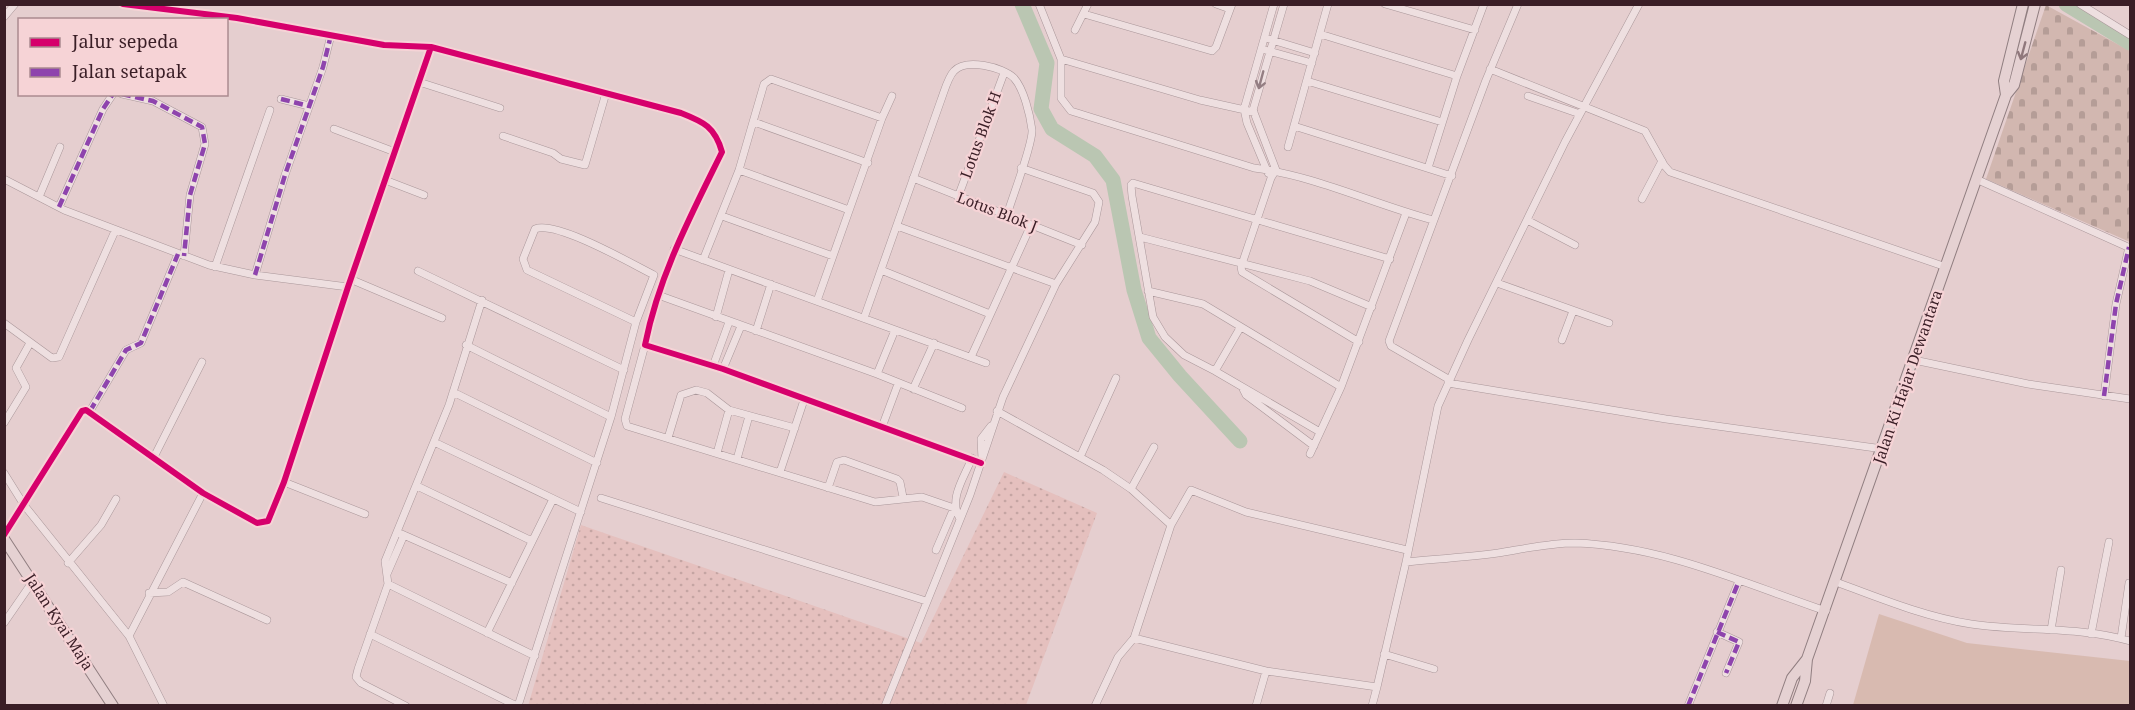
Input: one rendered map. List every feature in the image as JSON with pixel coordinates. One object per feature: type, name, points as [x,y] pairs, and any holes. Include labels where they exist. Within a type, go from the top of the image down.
[{"type":"main road","name":"Jalan Ki Hajar Dewantara","points":[[2006,95],[2004,81],[2023,4]]},
{"type":"main road","name":"Jalan Ki Hajar Dewantara","points":[[1798,705],[1808,659],[2006,95],[2014,85],[2035,4]]},
{"type":"main road","name":"Jalan Kyai Maja","points":[[4,537],[113,705]]},
{"type":"main road","name":"Jalan Ki Hajar Dewantara","points":[[1782,705],[1792,678],[1808,659]]},
{"type":"street","points":[[4,17],[15,4]]},
{"type":"street","points":[[123,4],[237,18],[384,45],[431,47],[681,113],[707,124],[717,135],[722,152],[674,249],[658,296],[625,419],[627,426],[875,502],[884,503],[903,497],[922,497],[954,508],[960,519]]},
{"type":"street","points":[[1039,4],[1061,59],[1061,98],[1071,111],[1254,168],[1276,170],[1433,220]]},
{"type":"street","points":[[1075,30],[1088,4]]},
{"type":"street","points":[[1084,14],[1212,51],[1216,47],[1231,7],[1216,4]]},
{"type":"street","points":[[1271,178],[1245,112],[1274,4]]},
{"type":"street","points":[[1288,147],[1328,4]]},
{"type":"street","points":[[1385,4],[1475,30]]},
{"type":"street","points":[[1428,168],[1457,76],[1484,4]]},
{"type":"street","points":[[1518,4],[1490,69],[1389,344],[1449,381],[1666,419],[1883,449]]},
{"type":"street","points":[[1372,705],[1406,562],[1438,406],[1527,220],[1639,4]]},
{"type":"street","points":[[2080,4],[2130,35]]},
{"type":"street","points":[[1276,170],[1254,112],[1269,51],[1284,5]]},
{"type":"street","points":[[1320,34],[1457,76]]},
{"type":"street","points":[[255,275],[323,67],[331,35]]},
{"type":"street","points":[[1264,37],[1315,53]]},
{"type":"street","points":[[4,537],[82,411],[90,411],[203,493],[262,524],[269,519],[285,482],[349,283],[431,47]]},
{"type":"street","points":[[1261,49],[1312,63]]},
{"type":"street","points":[[1061,59],[1245,112],[1254,112]]},
{"type":"street","points":[[864,318],[953,72],[974,63],[1012,76],[1020,87],[1032,133],[1007,215]]},
{"type":"street","points":[[1490,69],[1582,111]]},
{"type":"street","name":"Lotus Blok H","points":[[958,197],[1004,73]]},
{"type":"street","points":[[703,260],[739,170],[764,84],[771,80],[882,118]]},
{"type":"street","points":[[1307,81],[1442,122]]},
{"type":"street","points":[[419,82],[500,108]]},
{"type":"street","points":[[504,136],[553,153],[561,159],[585,165],[606,93]]},
{"type":"street","points":[[59,207],[103,109],[112,96]]},
{"type":"street","points":[[90,411],[126,350],[141,343],[181,255],[190,195],[205,144],[202,127],[183,114],[153,101],[131,96]]},
{"type":"street","points":[[817,301],[868,163],[882,118],[892,96]]},
{"type":"street","points":[[1528,96],[1645,131],[1666,169],[1682,177],[1946,267]]},
{"type":"street","points":[[281,99],[309,106]]},
{"type":"street","points":[[215,267],[270,110]]},
{"type":"street","points":[[754,122],[868,163]]},
{"type":"street","points":[[1294,126],[1452,176]]},
{"type":"street","points":[[334,129],[395,152]]},
{"type":"street","points":[[39,197],[60,147]]},
{"type":"street","points":[[1642,199],[1662,161]]},
{"type":"street","points":[[885,705],[982,462],[981,439],[994,423],[997,411],[1056,284],[1095,222],[1099,202],[1093,193],[1021,168]]},
{"type":"street","points":[[739,170],[849,210]]},
{"type":"street","points":[[1276,170],[1271,178],[1242,264],[1246,276],[1359,342]]},
{"type":"street","name":"Lotus Blok J","points":[[913,178],[1082,244]]},
{"type":"street","points":[[4,179],[59,207],[115,231],[215,267],[255,275],[349,283],[442,318]]},
{"type":"street","points":[[1976,179],[2130,248],[2116,304],[2104,396]]},
{"type":"street","points":[[385,180],[424,195]]},
{"type":"street","points":[[1320,432],[1215,371],[1184,356],[1165,337],[1153,317],[1131,185],[1133,183],[1232,213],[1258,218],[1390,259]]},
{"type":"street","points":[[1310,453],[1359,342],[1406,213]]},
{"type":"street","points":[[722,216],[833,256]]},
{"type":"street","points":[[1527,220],[1575,244]]},
{"type":"street","points":[[971,357],[1031,225]]},
{"type":"street","points":[[370,634],[518,705],[597,463],[636,322],[654,275],[592,244],[547,226],[535,229],[523,259],[527,270],[636,322]]},
{"type":"street","points":[[897,226],[1056,284]]},
{"type":"street","points":[[4,323],[52,358],[60,356],[115,231]]},
{"type":"street","points":[[1140,237],[1310,281],[1372,307]]},
{"type":"street","points":[[674,249],[986,363]]},
{"type":"street","points":[[716,317],[729,270]]},
{"type":"street","points":[[880,270],[990,314]]},
{"type":"street","points":[[418,271],[624,370]]},
{"type":"street","points":[[1497,283],[1609,323]]},
{"type":"street","points":[[756,331],[771,284]]},
{"type":"street","points":[[1148,291],[1203,304],[1341,387]]},
{"type":"street","points":[[658,296],[877,374],[962,408]]},
{"type":"street","points":[[406,705],[362,683],[356,677],[401,533],[453,392],[482,300]]},
{"type":"street","points":[[1562,340],[1573,311]]},
{"type":"street","points":[[713,366],[729,322]]},
{"type":"street","points":[[723,369],[741,326]]},
{"type":"street","points":[[1215,371],[1240,328]]},
{"type":"street","points":[[877,374],[895,330]]},
{"type":"street","points":[[4,423],[26,387],[16,368],[30,343]]},
{"type":"street","points":[[913,388],[934,343]]},
{"type":"street","points":[[466,345],[611,417]]},
{"type":"street","points":[[645,345],[723,369],[804,400],[982,462]]},
{"type":"street","points":[[1914,360],[2028,384],[2130,399]]},
{"type":"street","points":[[154,457],[202,362]]},
{"type":"street","points":[[1080,457],[1116,378]]},
{"type":"street","points":[[882,427],[898,384]]},
{"type":"street","points":[[1240,386],[1246,395],[1314,446]]},
{"type":"street","points":[[668,438],[681,395],[689,390],[707,393],[729,410],[795,428]]},
{"type":"street","points":[[453,392],[597,463]]},
{"type":"street","points":[[780,472],[804,400]]},
{"type":"street","points":[[717,453],[729,410]]},
{"type":"street","points":[[997,411],[1080,457],[1135,493],[1170,525]]},
{"type":"street","points":[[737,459],[749,416]]},
{"type":"street","points":[[434,442],[581,512]]},
{"type":"street","points":[[1135,493],[1154,447]]},
{"type":"street","points":[[936,550],[972,458]]},
{"type":"street","points":[[828,488],[840,460],[897,479],[900,482],[903,497]]},
{"type":"street","points":[[4,473],[22,508],[129,636],[164,705]]},
{"type":"street","points":[[285,482],[365,514]]},
{"type":"street","points":[[417,486],[532,541]]},
{"type":"street","points":[[1095,705],[1118,657],[1131,644],[1170,525],[1191,490],[1195,489],[1246,512],[1407,550]]},
{"type":"street","points":[[129,636],[149,593],[203,493]]},
{"type":"street","points":[[601,498],[926,601]]},
{"type":"street","points":[[68,563],[101,525],[116,499]]},
{"type":"street","points":[[487,633],[553,499]]},
{"type":"street","points":[[401,533],[512,583]]},
{"type":"street","points":[[2091,634],[2109,542]]},
{"type":"street","points":[[1406,562],[1477,555],[1525,547],[1573,543],[1599,545],[1682,559],[1826,611]]},
{"type":"street","points":[[2051,630],[2061,570]]},
{"type":"street","points":[[387,580],[535,656]]},
{"type":"street","points":[[4,623],[33,581]]},
{"type":"street","points":[[1688,705],[1739,581]]},
{"type":"street","points":[[149,593],[168,592],[183,582],[267,620]]},
{"type":"street","points":[[1836,582],[1955,621],[2091,634],[2130,641]]},
{"type":"street","points":[[2121,638],[2129,584]]},
{"type":"street","points":[[1717,632],[1739,642],[1726,673]]},
{"type":"street","points":[[1131,644],[1266,671],[1377,687]]},
{"type":"street","points":[[1384,654],[1434,669]]},
{"type":"street","points":[[1256,705],[1266,671]]},
{"type":"street","points":[[1826,705],[1830,693]]},
{"type":"shaded area","points":[[1004,472],[1097,513],[1026,705],[528,706],[581,525],[921,643]]},
{"type":"shaded area","points":[[1879,614],[1967,643],[2130,661],[2130,705],[1853,705]]},
{"type":"green space","points":[[2046,5],[2130,51],[2130,242],[1986,179]]},
{"type":"waterway","points":[[1022,4],[1047,63],[1041,109],[1052,129],[1095,156],[1113,180],[1134,290],[1149,338],[1180,376],[1240,441]]},
{"type":"waterway","points":[[2066,4],[2130,43]]},
{"type":"marked path","points":[[255,275],[285,175],[323,67],[331,35]]},
{"type":"marked path","points":[[59,207],[103,109],[112,96]]},
{"type":"marked path","points":[[131,96],[153,101],[202,127],[205,144],[190,195],[184,256]]},
{"type":"marked path","points":[[281,99],[309,106]]},
{"type":"marked path","points":[[2104,396],[2116,304],[2129,247]]},
{"type":"marked path","points":[[90,411],[126,350],[141,343],[178,254]]},
{"type":"marked path","points":[[1688,706],[1739,581]]},
{"type":"marked path","points":[[1717,632],[1739,642],[1726,673]]},
{"type":"cycle path","points":[[123,4],[237,18],[384,45],[431,47],[681,113],[696,119],[712,131],[722,152],[667,270],[645,345],[723,369],[981,463]]},
{"type":"cycle path","points":[[4,535],[82,411],[86,410],[203,493],[257,523],[268,521],[284,482],[431,47]]}]
